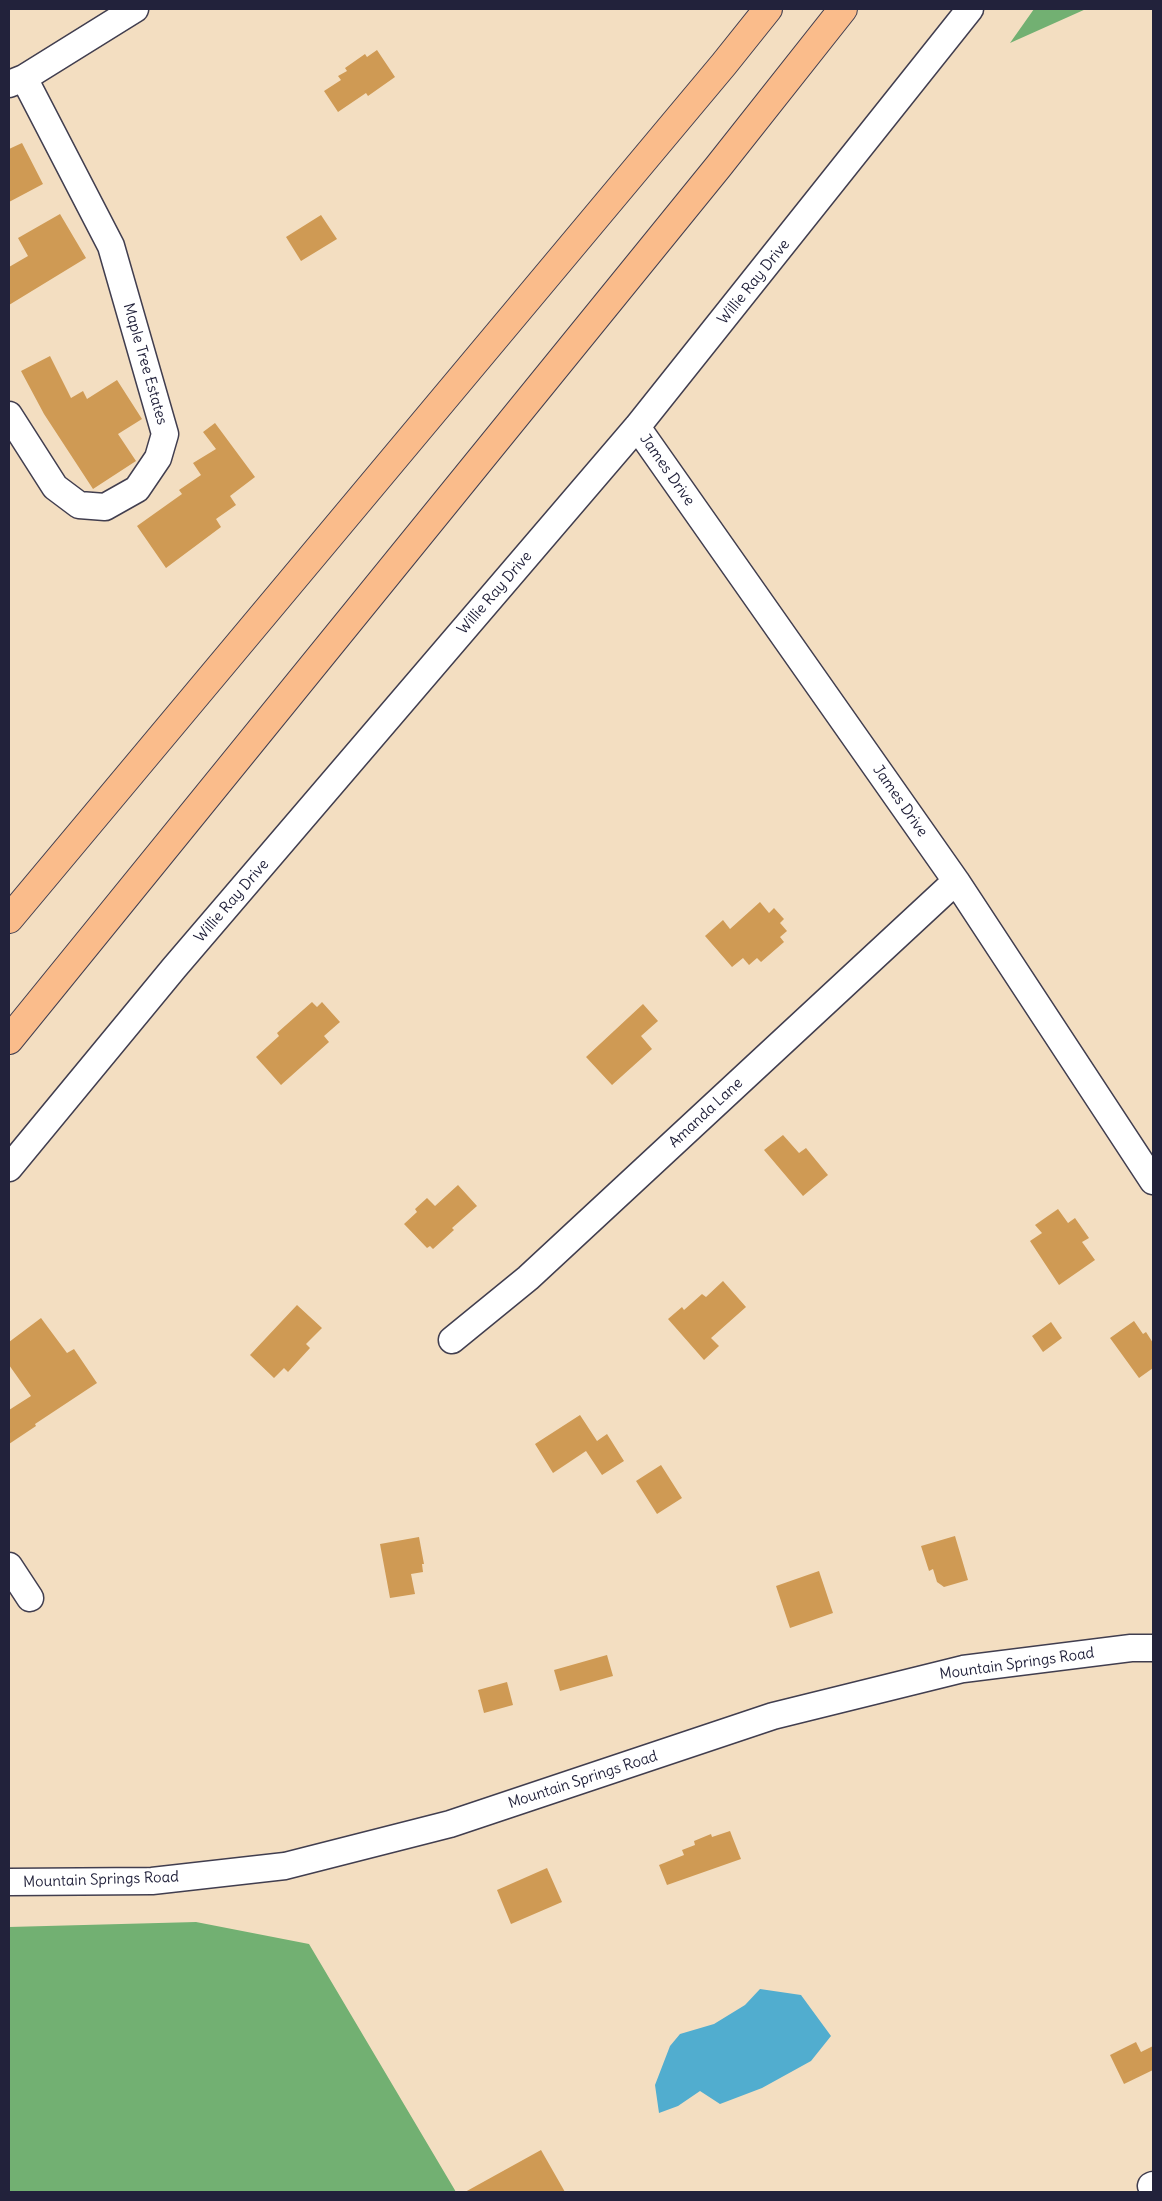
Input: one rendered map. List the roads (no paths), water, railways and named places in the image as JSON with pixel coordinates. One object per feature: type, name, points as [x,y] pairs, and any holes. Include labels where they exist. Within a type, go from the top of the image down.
[{"type":"highway","points":[[9,919],[768,9]]},
{"type":"highway","points":[[9,1040],[712,175],[844,9]]},
{"type":"street","points":[[16,81],[135,9]]},
{"type":"street","name":"Willie Ray Drive","points":[[9,1168],[180,960],[637,427],[970,9]]},
{"type":"street","name":"Maple Tree Estates","points":[[9,415],[56,487],[79,505],[105,507],[137,489],[158,458],[165,434],[111,246],[16,81]]},
{"type":"street","name":"James Drive","points":[[637,427],[956,882],[1153,1181]]},
{"type":"street","name":"Amanda Lane","points":[[452,1340],[528,1278],[956,882]]},
{"type":"street","points":[[9,1566],[30,1598]]},
{"type":"street","name":"Mountain Springs Road","points":[[9,1882],[152,1881],[285,1866],[450,1824],[773,1716],[962,1669],[1131,1648],[1153,1648]]},
{"type":"water","points":[[760,1989],[801,1995],[831,2036],[811,2061],[762,2088],[720,2104],[700,2091],[678,2106],[659,2113],[655,2085],[670,2046],[680,2034],[714,2024],[745,2005]]}]
